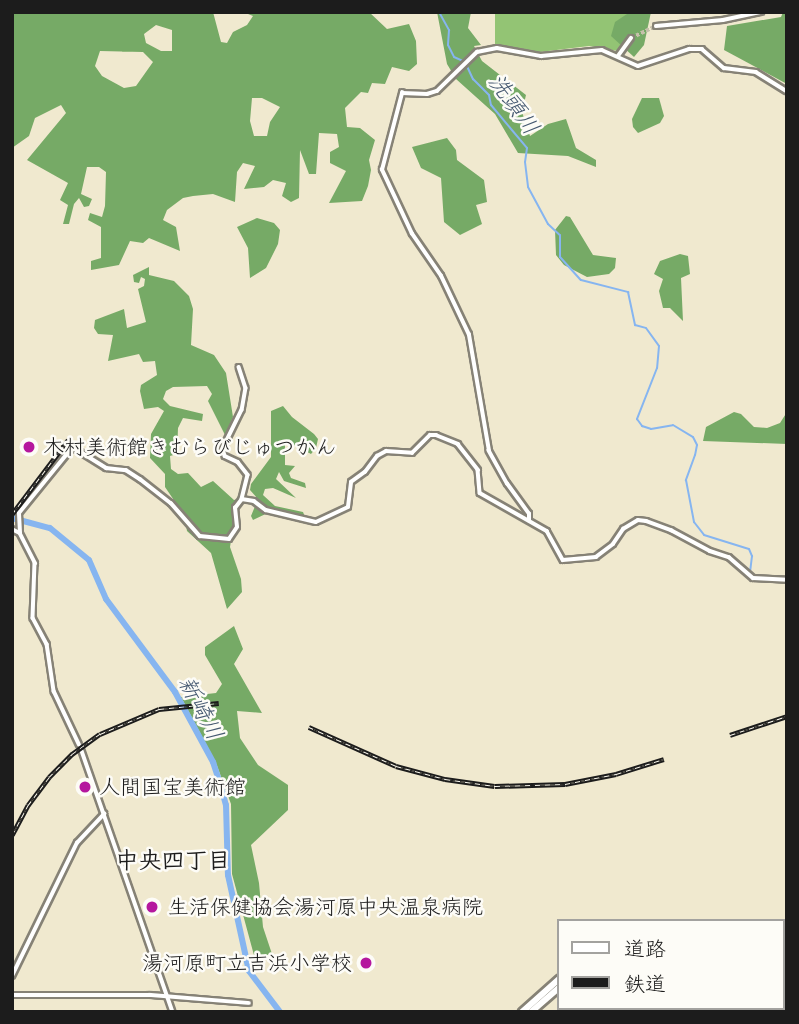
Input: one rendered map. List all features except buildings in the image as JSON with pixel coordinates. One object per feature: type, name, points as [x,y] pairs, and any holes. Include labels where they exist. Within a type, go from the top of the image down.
[{"type":"highway","points":[[522,1012],[558,980]]},
{"type":"highway","points":[[531,1012],[558,989]]},
{"type":"street","points":[[656,26],[723,20],[761,12]]},
{"type":"street","points":[[618,57],[631,38]]},
{"type":"street","points":[[529,521],[529,514],[507,484],[489,451],[469,335],[441,276],[412,234],[382,170],[402,93],[428,94],[452,79],[477,52],[485,48],[541,56],[594,49],[632,65],[642,66],[677,52],[702,49],[724,68],[756,72],[787,90]]},
{"type":"street","points":[[79,744],[54,691],[47,644],[33,618],[36,563],[20,533],[19,515],[64,455],[76,449],[106,468],[126,471],[140,479],[171,503],[206,539],[229,539],[235,534],[238,518],[235,508],[242,499],[248,475],[238,462],[225,456],[223,449],[242,410],[246,388],[239,367]]},
{"type":"street","points":[[242,499],[254,501],[266,510],[316,522],[348,508],[351,482],[365,472],[377,456],[386,451],[412,453],[430,435],[436,435],[458,444],[478,470],[481,493],[547,531],[558,555],[569,562],[596,557],[607,551],[623,529],[638,520],[671,530],[709,551],[729,556],[752,578],[787,580]]},
{"type":"street","points":[[12,529],[20,533]]},
{"type":"street","points":[[82,751],[173,1012]]},
{"type":"street","points":[[12,976],[77,843],[104,814]]},
{"type":"street","points":[[12,995],[167,996],[249,1003]]},
{"type":"green space","points":[[12,12],[213,12],[221,42],[227,43],[233,32],[247,25],[253,16],[243,12],[369,12],[387,29],[409,24],[416,41],[417,64],[409,71],[392,67],[385,84],[372,83],[368,93],[361,92],[345,108],[347,127],[360,128],[375,140],[369,160],[371,170],[368,186],[362,201],[329,203],[346,171],[330,163],[330,152],[339,147],[337,134],[319,133],[316,174],[309,174],[300,150],[299,198],[291,202],[282,196],[286,183],[273,180],[264,187],[244,189],[255,166],[243,163],[237,172],[235,202],[213,194],[193,196],[183,198],[167,210],[163,220],[176,227],[180,251],[149,238],[143,243],[130,241],[119,265],[91,270],[91,261],[101,258],[101,227],[88,220],[90,213],[102,217],[106,172],[99,167],[87,167],[81,194],[92,199],[89,206],[84,207],[79,198],[74,204],[69,224],[63,224],[68,205],[60,200],[68,183],[27,160],[66,113],[61,105],[35,118],[29,136],[12,148]],"holes":[[[156,25],[172,30],[172,51],[161,51],[146,43],[144,34]],[[100,51],[143,52],[153,62],[136,86],[124,88],[102,76],[95,66]],[[252,98],[262,98],[280,107],[270,122],[267,136],[254,136],[250,121]]]},
{"type":"green space","points":[[437,12],[471,12],[468,28],[481,45],[474,46],[482,61],[526,95],[522,112],[530,136],[548,124],[566,119],[576,148],[596,160],[596,167],[568,156],[518,153],[495,114],[456,79],[447,64]]},
{"type":"green space","points":[[495,12],[639,12],[630,37],[618,51],[589,46],[540,52],[495,44]]},
{"type":"green space","points":[[630,12],[651,12],[644,45],[634,57],[611,36],[615,22]]},
{"type":"green space","points":[[783,12],[787,12],[787,84],[724,50],[727,26],[781,17]]},
{"type":"green space","points":[[642,98],[659,98],[664,116],[660,123],[638,133],[633,127],[632,119]]},
{"type":"green space","points":[[447,138],[456,150],[457,160],[484,180],[487,202],[476,205],[482,224],[460,235],[444,222],[441,178],[421,168],[412,147]]},
{"type":"green space","points":[[566,216],[570,217],[593,255],[616,258],[615,268],[609,274],[587,277],[564,265],[556,255],[555,230]]},
{"type":"green space","points":[[257,218],[274,223],[280,230],[278,244],[266,268],[250,278],[248,248],[237,227]]},
{"type":"green space","points":[[680,254],[688,256],[690,274],[681,278],[683,321],[670,308],[663,308],[659,291],[663,279],[654,274],[660,261]]},
{"type":"green space","points":[[149,267],[149,275],[174,281],[189,296],[193,309],[191,345],[214,355],[226,373],[233,417],[225,435],[208,401],[212,394],[207,386],[173,387],[166,391],[163,399],[170,406],[203,414],[202,421],[183,418],[178,428],[177,454],[170,456],[171,469],[178,474],[188,473],[201,487],[213,481],[234,500],[238,499],[230,547],[241,579],[242,592],[227,609],[211,553],[187,531],[184,515],[165,487],[165,474],[150,458],[151,434],[164,411],[158,407],[144,409],[140,391],[141,385],[157,375],[155,361],[143,362],[139,354],[108,361],[113,335],[98,334],[94,328],[95,320],[124,309],[127,328],[146,322],[138,289],[144,286],[145,279],[141,277],[139,283],[134,282],[133,275]]},
{"type":"green space","points":[[283,406],[318,439],[316,448],[311,454],[294,445],[285,445],[285,465],[295,466],[289,473],[291,478],[305,483],[306,488],[284,481],[279,472],[276,479],[296,498],[273,488],[265,489],[263,495],[275,506],[303,512],[305,517],[274,510],[253,520],[251,516],[258,499],[250,490],[251,484],[271,457],[271,411]]},
{"type":"green space","points":[[734,412],[741,414],[754,427],[767,428],[780,423],[787,412],[787,444],[703,441],[706,427]]},
{"type":"green space","points":[[234,626],[243,649],[234,664],[262,713],[237,711],[240,738],[258,765],[288,785],[288,810],[251,845],[259,883],[263,927],[272,954],[255,959],[232,874],[231,804],[216,763],[181,697],[216,693],[222,684],[205,655],[205,647]]},
{"type":"water","points":[[785,994],[787,996],[787,1012],[565,1012],[785,1010]]},
{"type":"waterway","name":"洗頭川","points":[[439,12],[449,30],[448,45],[454,57],[465,62],[473,79],[489,95],[491,105],[527,148],[525,162],[528,187],[548,224],[560,235],[560,257],[581,280],[628,292],[635,325],[646,328],[659,346],[657,368],[637,419],[642,426],[651,429],[673,425],[693,437],[697,445],[686,480],[694,522],[704,535],[749,549],[752,556],[749,579],[772,581]]},
{"type":"waterway","name":"新崎川","points":[[12,518],[50,528],[89,560],[106,599],[175,692],[213,762],[226,805],[228,875],[249,971],[280,1012]]},
{"type":"tunnel","points":[[631,38],[656,26]]},
{"type":"railway","points":[[12,514],[68,440]]},
{"type":"railway","points":[[12,835],[28,805],[49,777],[72,754],[100,734],[159,709],[219,703]]},
{"type":"railway","points":[[730,735],[787,716]]},
{"type":"railway","points":[[309,727],[396,766],[445,779],[495,786],[565,784],[616,774],[664,759]]},
{"type":"place","name":"木村美術館きむらびじゅつかん","points":[[29,447]]},
{"type":"place","name":"人間国宝美術館","points":[[85,787]]},
{"type":"place","name":"生活保健協会湯河原中央温泉病院","points":[[152,907]]},
{"type":"place","name":"湯河原町立吉浜小学校","points":[[366,963]]},
{"type":"district","name":"中央四丁目","points":[[173,860]]}]
